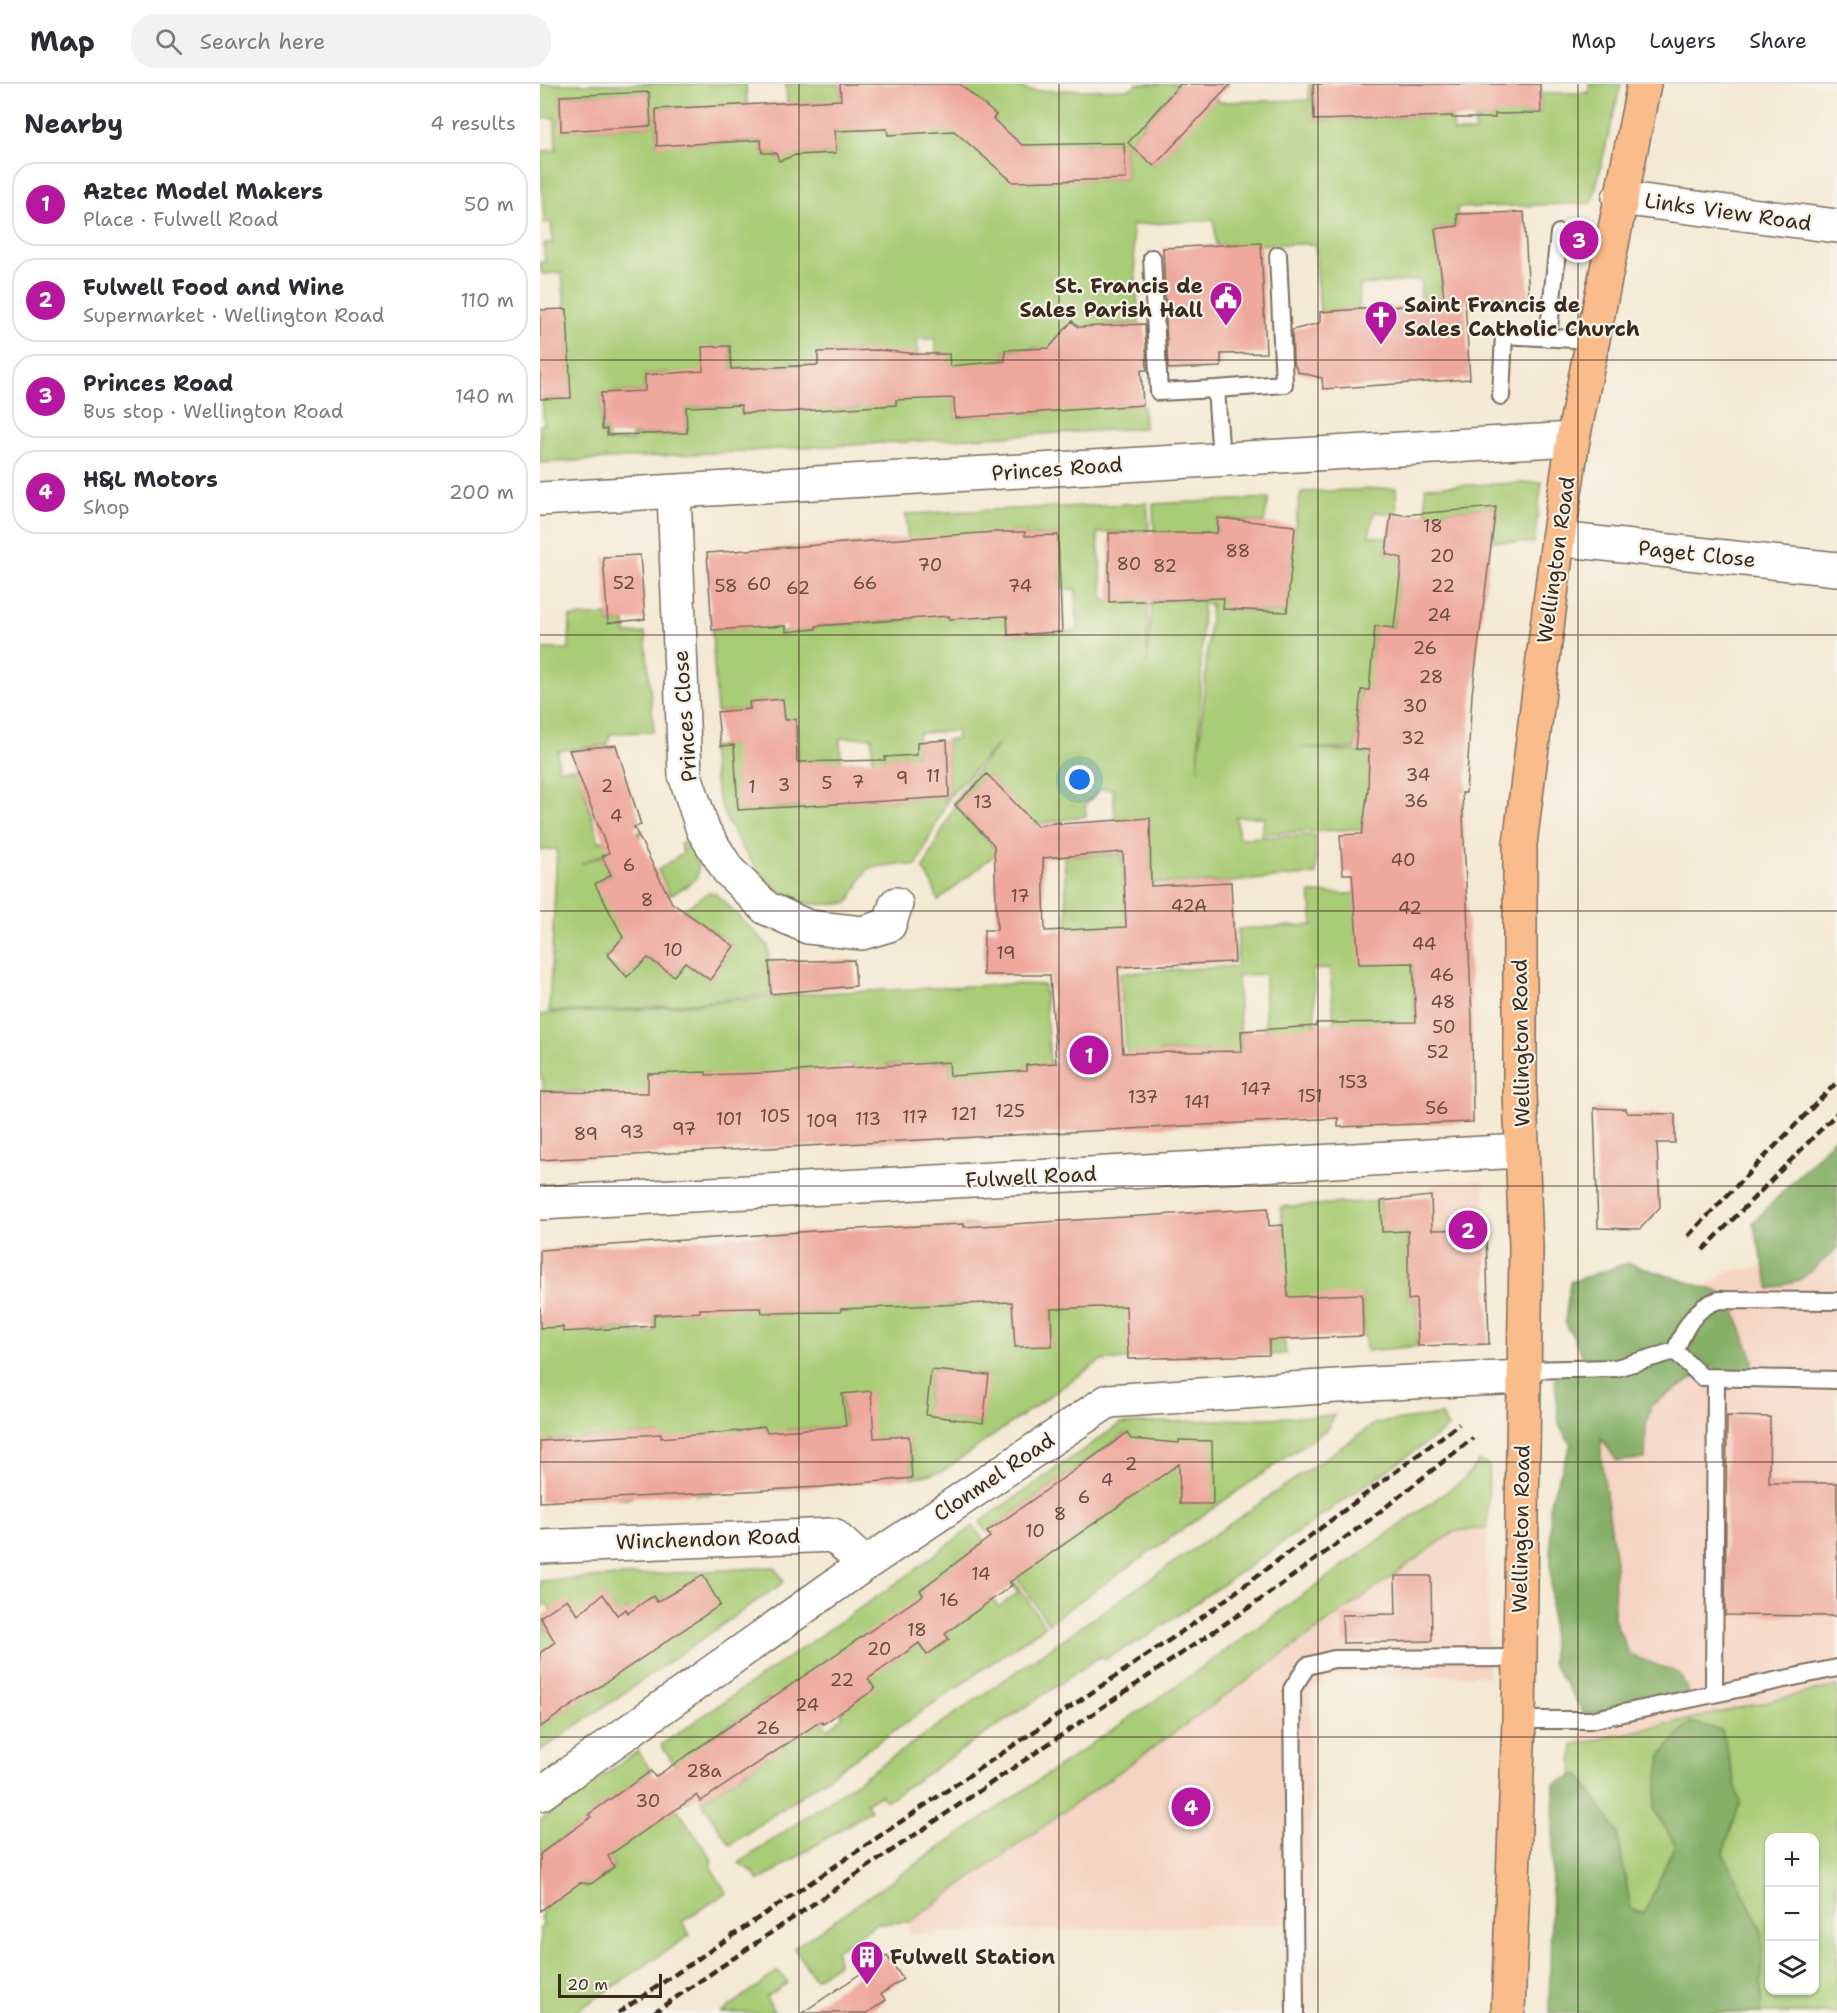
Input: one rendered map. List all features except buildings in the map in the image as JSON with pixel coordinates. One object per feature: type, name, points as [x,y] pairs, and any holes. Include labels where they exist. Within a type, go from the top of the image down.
[{"type":"main road","name":"Wellington Road","points":[[1508,2013],[1519,1720],[1526,1247],[1522,1151],[1520,844],[1558,539],[1573,439],[1619,198],[1644,84]]},
{"type":"street","name":"Links View Road","points":[[1619,198],[1837,226]]},
{"type":"street","name":"Princes Road","points":[[540,499],[1573,439]]},
{"type":"street","name":"Princes Close","points":[[674,493],[685,775],[703,830],[728,870],[766,908],[808,927],[862,933],[888,925],[896,904]]},
{"type":"street","name":"Paget Close","points":[[1558,539],[1837,569]]},
{"type":"street","name":"Fulwell Road","points":[[540,1203],[1522,1151]]},
{"type":"street","name":"Clonmel Road","points":[[540,1794],[865,1563],[1108,1401],[1524,1373]]},
{"type":"street","name":"Winchendon Road","points":[[540,1547],[833,1535],[865,1563]]},
{"type":"lane","points":[[1548,338],[1559,233]]},
{"type":"lane","points":[[1152,258],[1159,392],[1284,384],[1278,255]]},
{"type":"lane","points":[[1501,396],[1504,335],[1591,340]]},
{"type":"lane","points":[[1216,388],[1221,459]]},
{"type":"lane","points":[[1524,1373],[1616,1368],[1675,1351],[1687,1324],[1710,1303],[1719,1300],[1837,1300]]},
{"type":"lane","points":[[1675,1351],[1702,1377],[1837,1380]]},
{"type":"lane","points":[[1714,1693],[1716,1379]]},
{"type":"lane","points":[[1295,2013],[1292,1689],[1307,1666],[1334,1659],[1519,1658]]},
{"type":"lane","points":[[1519,1720],[1590,1720],[1837,1668]]},
{"type":"shaded area","points":[[1483,1180],[1486,1229],[1432,1231],[1431,1183]]},
{"type":"shaded area","points":[[1837,1252],[1837,1686],[1573,1745],[1590,1720],[1577,1369],[1580,1307],[1687,1303],[1725,1272],[1830,1258]]},
{"type":"shaded area","points":[[1487,1528],[1488,1676],[1333,1675],[1310,1692],[1312,1923],[909,1934],[910,1922],[1455,1530]]},
{"type":"green space","points":[[540,84],[746,84],[747,105],[656,109],[657,145],[761,141],[762,153],[776,153],[778,159],[789,155],[836,153],[834,101],[787,103],[786,84],[840,84],[842,118],[856,117],[857,130],[887,129],[888,134],[930,84],[1013,84],[1030,91],[1130,89],[1136,84],[1180,84],[1128,143],[1154,166],[1182,135],[1217,84],[1218,102],[1309,100],[1309,84],[1313,84],[1314,120],[1452,116],[1454,132],[1475,132],[1475,118],[1495,118],[1493,84],[1521,114],[1541,113],[1541,93],[1589,93],[1589,84],[1621,84],[1592,203],[1457,208],[1458,226],[1435,229],[1442,279],[1441,304],[1420,305],[1421,280],[1360,285],[1359,309],[1320,312],[1315,244],[1216,245],[1214,220],[1132,225],[1139,324],[1107,325],[1108,347],[1076,324],[1068,327],[1095,407],[1143,405],[1144,428],[540,463],[540,425],[544,424],[542,399],[561,398],[569,352],[562,273],[542,274],[540,262],[545,262],[544,243],[553,243],[551,222],[544,223],[540,151],[556,150],[555,118],[540,118]],"holes":[[[649,92],[651,126],[562,131],[560,96]],[[936,112],[996,115],[992,120],[1029,152]],[[1124,143],[1126,179],[1035,181],[1034,145]],[[917,339],[935,339],[936,353],[949,354],[951,395],[896,400],[857,397],[858,408],[835,409],[801,395],[802,411],[784,412],[783,398],[768,412],[742,413],[741,406],[691,407],[690,374],[704,373],[730,346],[731,369],[818,365],[819,352],[918,354]],[[1038,348],[1041,412],[955,418],[952,375],[1005,361],[1005,350]],[[668,373],[670,389],[685,389],[687,433],[632,435],[632,440],[608,441],[607,429],[602,429],[601,393],[645,391],[645,375]]]},
{"type":"green space","points":[[1542,482],[1534,543],[1492,541],[1496,507],[1426,513],[1425,487]]},
{"type":"green space","points":[[1396,488],[1397,514],[1374,512],[1369,536],[1388,538],[1386,554],[1402,558],[1394,628],[1375,627],[1372,660],[1388,691],[1361,690],[1355,749],[1299,747],[1372,753],[1367,809],[1416,826],[1261,834],[1265,817],[1236,817],[1239,838],[1315,835],[1316,874],[1231,882],[1151,883],[1150,819],[1115,819],[1113,789],[1101,789],[1085,805],[1086,816],[1031,825],[987,774],[955,805],[953,802],[999,743],[949,797],[916,866],[898,864],[868,868],[848,903],[811,904],[789,897],[778,890],[758,869],[732,831],[717,792],[711,747],[765,742],[770,808],[801,807],[796,720],[785,720],[782,699],[750,702],[750,709],[717,712],[712,630],[745,628],[779,617],[780,632],[816,629],[816,626],[913,620],[906,514],[1147,503],[1149,531],[1097,533],[1104,601],[1148,596],[1147,665],[1152,601],[1203,599],[1204,534],[1154,533],[1153,504],[1269,498],[1264,522],[1218,518],[1213,579],[1225,580],[1224,609],[1286,612],[1301,492]],"holes":[[[1010,532],[1025,532],[1025,536],[1058,535],[1060,589],[1076,589],[1077,631],[1008,635],[1004,538]],[[947,591],[984,596],[984,617],[949,619]],[[1203,604],[1211,604],[1198,770]],[[956,731],[957,739],[947,740],[949,797],[887,801],[885,757],[917,755],[918,733]],[[872,737],[874,801],[841,762],[840,738]]]},
{"type":"green space","points":[[608,615],[608,623],[625,622],[626,634],[645,633],[654,731],[610,734],[608,745],[558,751],[558,769],[578,768],[599,842],[642,831],[639,838],[581,864],[602,856],[611,875],[596,884],[626,934],[605,958],[627,977],[648,958],[674,976],[685,962],[710,980],[734,946],[683,910],[709,892],[716,894],[768,945],[771,994],[632,1009],[549,1011],[557,849],[540,850],[540,649],[569,649],[570,617]]},
{"type":"green space","points":[[955,805],[998,852],[938,901],[932,883],[923,869]]},
{"type":"green space","points":[[680,843],[689,843],[697,862],[697,875],[689,884],[670,895],[658,870],[683,853]]},
{"type":"green space","points":[[1122,854],[1124,881],[1144,886],[1145,928],[1068,931],[1064,856]]},
{"type":"green space","points":[[1310,893],[1354,894],[1413,963],[1416,1040],[1334,1023],[1330,968],[1313,970],[1316,1033],[1265,1036],[1265,974],[1237,976],[1242,1056],[1208,1079],[1208,1051],[1160,1051],[1160,1066],[1128,1067],[1120,973],[1237,966],[1238,929],[1313,925]]},
{"type":"green space","points":[[1013,984],[1044,985],[1050,1064],[1026,1065],[1026,1087],[950,1077],[949,1061],[933,1062],[934,1089],[900,1076],[901,1065],[886,1065],[886,1073],[854,1081],[853,1065],[838,1066],[840,1098],[707,1104],[706,1072],[659,1077],[648,1073],[649,1107],[586,1111],[584,1091],[543,1092],[543,1079],[540,1078],[540,1015],[550,1013],[614,1012],[802,994]]},
{"type":"green space","points":[[1837,1135],[1837,1249],[1801,1279],[1770,1289],[1753,1223]]},
{"type":"green space","points":[[1381,1201],[1381,1218],[1406,1215],[1408,1251],[1487,1268],[1408,1269],[1408,1300],[1416,1299],[1418,1346],[1366,1351],[1362,1294],[1284,1339],[1286,1354],[1269,1355],[1268,1325],[1128,1359],[1100,1361],[941,1472],[912,1478],[909,1436],[865,1439],[850,1426],[787,1430],[791,1489],[775,1490],[772,1445],[764,1426],[740,1430],[740,1438],[707,1434],[710,1494],[696,1495],[694,1448],[661,1439],[660,1434],[627,1436],[631,1498],[617,1498],[613,1437],[580,1438],[580,1451],[569,1451],[568,1439],[549,1440],[551,1502],[544,1501],[540,1441],[540,1328],[556,1249],[558,1249],[564,1331],[586,1291],[589,1331],[626,1328],[624,1290],[631,1290],[633,1333],[654,1332],[654,1315],[670,1315],[669,1286],[679,1313],[700,1312],[700,1306],[746,1308],[744,1236],[747,1236],[762,1313],[841,1312],[840,1292],[943,1300],[949,1305],[967,1304],[964,1224],[982,1226],[1012,1292],[1032,1346],[1052,1346],[1051,1309],[1074,1221],[1082,1220],[1083,1265],[1285,1264],[1281,1207]],"holes":[[[931,1370],[988,1375],[982,1423],[937,1417],[927,1405]],[[842,1395],[873,1422],[845,1424]]]},
{"type":"green space","points":[[1628,1263],[1729,1295],[1753,1360],[1748,1379],[1728,1383],[1712,1366],[1651,1405],[1646,1425],[1645,1459],[1617,1461],[1601,1438],[1601,1459],[1615,1556],[1614,1619],[1630,1655],[1679,1673],[1689,1693],[1585,1715],[1552,1663],[1550,1502],[1571,1444],[1559,1425],[1555,1379],[1583,1356],[1565,1322],[1570,1282]]},
{"type":"green space","points":[[1335,1415],[1327,1429],[1048,1623],[1016,1577],[1158,1478],[1126,1433],[987,1532],[980,1522],[1120,1424]]},
{"type":"green space","points":[[1442,1415],[1448,1428],[1148,1636],[1104,1659],[1101,1656],[886,1801],[881,1794],[866,1803],[871,1810],[759,1881],[752,1871],[739,1863],[1376,1423]]},
{"type":"green space","points":[[1479,1461],[1489,1466],[1487,1528],[1455,1531],[910,1922],[877,1923],[836,1950],[838,1964],[815,1979],[794,1948],[1179,1684],[1464,1479]]},
{"type":"green space","points":[[973,1526],[985,1542],[920,1590],[949,1630],[992,1599],[998,1607],[1018,1593],[1010,1582],[1013,1580],[1045,1626],[730,1845],[701,1801],[734,1779],[674,1764],[661,1745],[911,1573]],"holes":[[[920,1598],[949,1639],[927,1654],[919,1643],[872,1675]],[[846,1648],[840,1712],[843,1717],[828,1729],[815,1714],[774,1698]],[[768,1699],[794,1738],[739,1776],[711,1738]]]},
{"type":"green space","points":[[775,1567],[784,1582],[540,1751],[540,1727],[590,1692],[555,1642],[540,1653],[540,1619],[549,1633],[561,1625],[546,1603],[540,1607],[540,1581]],"holes":[[[603,1595],[617,1615],[626,1609],[653,1650],[565,1651]],[[653,1596],[657,1602],[666,1597],[660,1645]]]},
{"type":"green space","points":[[1837,1686],[1837,2013],[1565,2013],[1573,1745]]},
{"type":"green space","points":[[1690,1722],[1722,1730],[1740,1803],[1723,1853],[1762,1931],[1761,2013],[1549,2013],[1554,1784],[1579,1774],[1617,1832],[1631,1909],[1644,1914],[1675,1844],[1654,1809],[1661,1755]]},
{"type":"green space","points":[[638,1751],[651,1771],[590,1814],[614,1851],[677,1809],[711,1858],[711,1868],[727,1893],[682,1921],[690,1935],[574,2013],[540,2013],[540,1928],[544,1925],[540,1919],[542,1914],[540,1903],[580,1883],[591,1884],[614,1867],[586,1821],[540,1854],[540,1821]]},
{"type":"green space","points":[[778,1971],[788,1983],[766,1997],[775,2013],[721,2013]]},
{"type":"railway","points":[[1688,1236],[1837,1082]]},
{"type":"railway","points":[[1703,1250],[1837,1113]]},
{"type":"railway","points":[[618,2013],[1193,1624],[1459,1424]]},
{"type":"railway","points":[[653,2013],[1260,1600],[1368,1521],[1473,1438]]},
{"type":"place","name":"Princes Road","points":[[1579,240]]},
{"type":"place","name":"St. Francis de Sales Parish Hall","points":[[1226,327]]},
{"type":"place","name":"Saint Francis de Sales Catholic Church","points":[[1381,346]]},
{"type":"place","name":"Aztec Model Makers","points":[[1089,1055]]},
{"type":"place","name":"Fulwell Food and Wine","points":[[1468,1230]]},
{"type":"place","name":"H&L Motors","points":[[1191,1807]]},
{"type":"place","name":"Fulwell Station","points":[[867,1986]]}]
